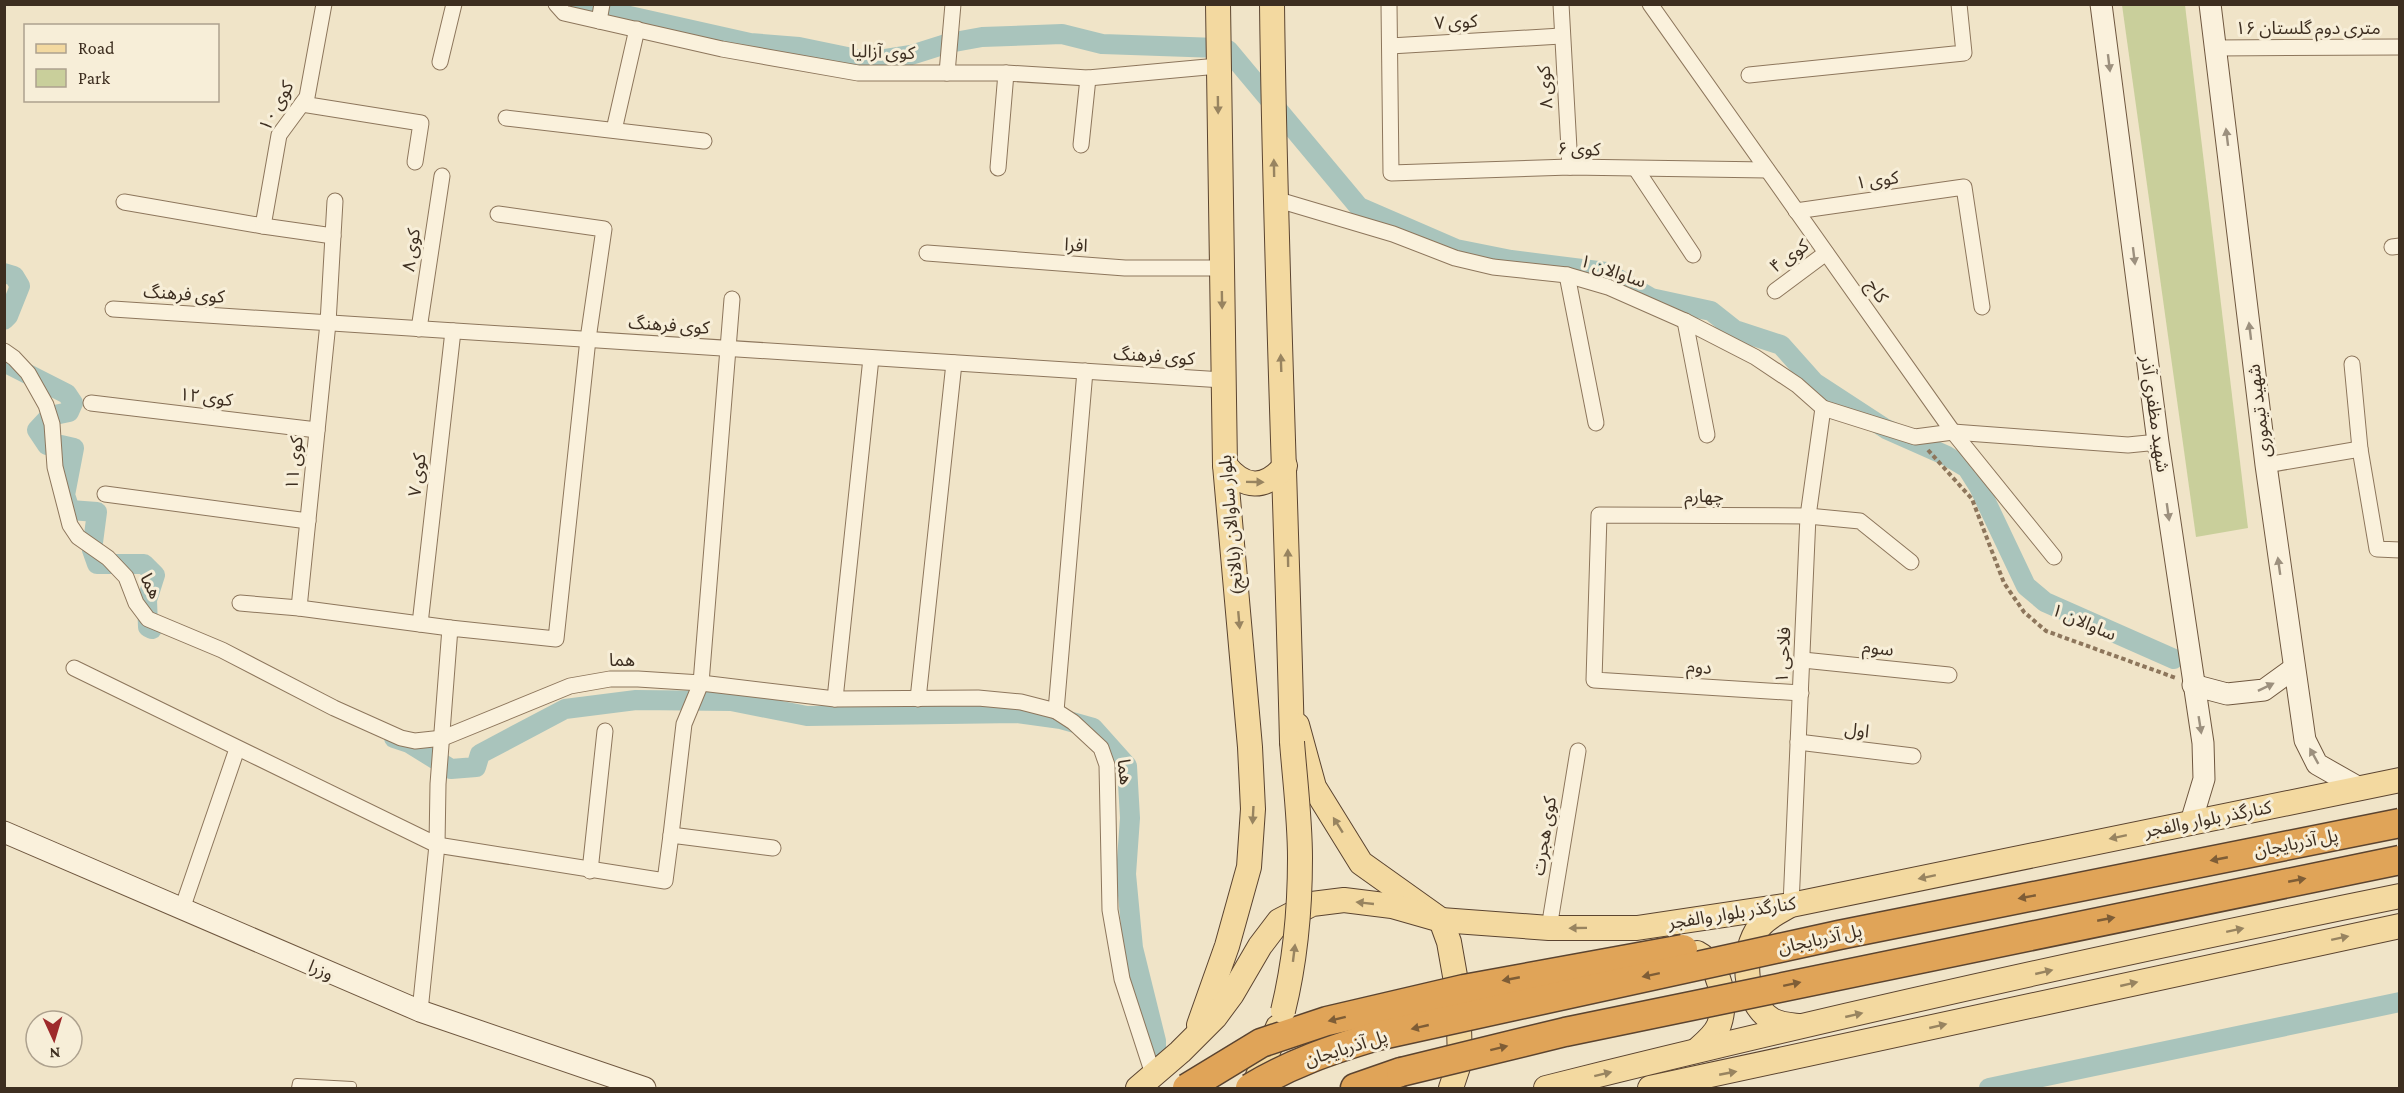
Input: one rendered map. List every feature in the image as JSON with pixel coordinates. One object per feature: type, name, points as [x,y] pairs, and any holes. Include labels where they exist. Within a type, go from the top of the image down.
[{"type":"highway","name":"پل آذربایجان","points":[[1252,1089],[1279,1071],[1316,1054],[1377,1036],[1839,934],[2400,823]]},
{"type":"highway","name":"پل آذربایجان","points":[[1355,1089],[1401,1072],[1576,1030],[2400,860]]},
{"type":"highway","points":[[1187,1089],[1261,1043],[1327,1021],[1393,1005],[1551,972],[1701,946],[1839,934]]},
{"type":"main road","name":"بلوار ساوالان (بالانج)","points":[[1196,1036],[1227,946],[1249,867],[1253,809],[1251,747],[1225,465],[1218,4]]},
{"type":"main road","points":[[1252,1089],[1283,1011],[1290,982],[1295,944],[1300,858],[1292,742],[1275,199],[1272,4]]},
{"type":"main road","name":"شهید مظفری آذر","points":[[2101,4],[2158,442],[2203,743],[2205,779],[2191,822]]},
{"type":"main road","name":"شهید تیموری","points":[[2210,4],[2266,465],[2293,669],[2305,740],[2317,764],[2361,789]]},
{"type":"main road","points":[[1225,465],[1234,477],[1248,483],[1262,483],[1276,477],[1285,466]]},
{"type":"main road","points":[[2193,685],[2227,694],[2264,690],[2293,669]]},
{"type":"main road","points":[[1292,704],[1314,787],[1361,863],[1441,920],[1449,942],[1458,993],[1460,1061],[1451,1089]]},
{"type":"main road","name":"کنارگذر بلوار والفجر","points":[[1146,1081],[1196,1036],[1226,1001],[1260,946],[1279,921],[1312,904],[1344,900],[1392,906],[1441,920],[1549,928],[1637,928],[1791,905],[2400,780]]},
{"type":"main road","name":"وزرا","points":[[4,832],[420,1011],[645,1089]]},
{"type":"main road","points":[[1546,1089],[1697,1050],[2157,946],[2400,896]]},
{"type":"main road","points":[[1791,905],[1770,916],[1759,928],[1752,941],[1746,972],[1751,991],[1764,1013],[1774,1021],[1786,1025],[1807,1026]]},
{"type":"main road","points":[[1650,1089],[2400,926]]},
{"type":"main road","points":[[1637,928],[1677,942],[1703,957],[1718,976],[1723,1000],[1718,1026],[1711,1038],[1697,1050]]},
{"type":"street","name":"کوی ۱۰","points":[[263,226],[279,135],[307,97],[324,4]]},
{"type":"street","points":[[440,62],[454,4]]},
{"type":"street","name":"کوی آزالیا","points":[[556,4],[564,13],[599,21],[722,48],[858,73],[1006,73],[1088,78],[1218,66]]},
{"type":"street","points":[[599,21],[602,4]]},
{"type":"street","points":[[947,73],[953,4]]},
{"type":"street","points":[[1389,4],[1390,46]]},
{"type":"street","name":"کوی ۸","points":[[1561,4],[1570,167]]},
{"type":"street","name":"کاج","points":[[1650,4],[1953,432],[2054,556]]},
{"type":"street","points":[[1749,75],[1964,53],[1959,4]]},
{"type":"street","points":[[614,130],[637,29]]},
{"type":"street","name":"کوی ۷","points":[[1390,46],[1562,36]]},
{"type":"street","name":"کوی ۶","points":[[1390,46],[1391,172],[1570,167],[1767,170]]},
{"type":"street","name":"۱۶ متری دوم گلستان","points":[[2216,48],[2400,47]]},
{"type":"street","points":[[998,168],[1006,73]]},
{"type":"street","points":[[1081,145],[1088,78]]},
{"type":"street","points":[[302,104],[421,123],[415,162]]},
{"type":"street","points":[[506,118],[704,141]]},
{"type":"street","points":[[1636,169],[1693,255]]},
{"type":"street","name":"کوی ۸","points":[[419,329],[442,176]]},
{"type":"street","name":"کوی ۱","points":[[1796,211],[1964,187],[1982,307]]},
{"type":"street","name":"ساوالان ۱","points":[[1275,199],[1393,234],[1455,258],[1493,267],[1568,275],[1608,287],[1685,321],[1755,357],[1797,385],[1823,408],[1915,436],[1953,432]]},
{"type":"street","name":"کوی ۱۱","points":[[299,608],[327,323],[335,201]]},
{"type":"street","points":[[124,202],[333,236]]},
{"type":"street","points":[[240,603],[556,639],[588,339],[604,229],[498,214]]},
{"type":"street","name":"افرا","points":[[927,253],[1125,268],[1221,268]]},
{"type":"street","name":"کوی ۴","points":[[1775,291],[1826,253]]},
{"type":"street","points":[[1568,275],[1596,423]]},
{"type":"street","points":[[74,668],[437,845],[590,871],[665,881],[684,724],[701,683],[732,298]]},
{"type":"street","name":"کوی فرهنگ","points":[[113,309],[1223,380]]},
{"type":"street","points":[[1685,321],[1707,435]]},
{"type":"street","name":"کوی ۷","points":[[420,624],[453,331]]},
{"type":"street","name":"هما","points":[[4,351],[14,358],[28,374],[46,405],[52,424],[55,467],[70,525],[78,537],[108,558],[126,577],[136,603],[148,619],[222,651],[376,728],[415,741],[443,738],[570,686],[610,678],[701,683],[835,699],[989,699],[1022,702],[1056,711],[1073,722],[1101,748],[1107,765],[1110,910],[1122,979],[1146,1081]]},
{"type":"street","points":[[835,699],[871,358]]},
{"type":"street","points":[[918,699],[954,363]]},
{"type":"street","points":[[2352,364],[2360,449],[2377,549],[2400,550]]},
{"type":"street","points":[[1056,711],[1085,371]]},
{"type":"street","name":"کوی ۱۲","points":[[91,403],[317,430]]},
{"type":"street","name":"فلاحی ۱","points":[[1791,905],[1808,516],[1823,408]]},
{"type":"street","points":[[1953,432],[2128,445],[2158,442]]},
{"type":"street","points":[[2266,465],[2360,449]]},
{"type":"street","points":[[105,494],[308,521]]},
{"type":"street","name":"چهارم","points":[[1594,680],[1599,515],[1808,516],[1860,521],[1911,562]]},
{"type":"street","points":[[420,1011],[437,845],[438,784],[450,628]]},
{"type":"street","name":"سوم","points":[[1803,660],[1949,675]]},
{"type":"street","name":"دوم","points":[[1594,680],[1801,693]]},
{"type":"street","points":[[590,871],[605,730]]},
{"type":"street","name":"اول","points":[[1798,742],[1912,756]]},
{"type":"street","points":[[182,909],[237,749]]},
{"type":"street","name":"کوی هجرت","points":[[1549,928],[1578,751]]},
{"type":"street","points":[[671,835],[773,848]]},
{"type":"lane","points":[[296,1089],[297,1083],[352,1086],[351,1089]]},
{"type":"path","name":"ساوالان ۱","points":[[1915,436],[1972,499],[2004,583],[2024,612],[2046,631],[2193,685]]},
{"type":"green space","points":[[2122,5],[2185,5],[2248,528],[2196,537]]},
{"type":"waterway","points":[[576,4],[750,43],[799,47],[857,59],[879,60],[911,55],[949,43],[982,37],[1062,34],[1102,44],[1228,50],[1359,207],[1456,249],[1511,260],[1606,272],[1651,298],[1711,311],[1735,330],[1781,345],[1814,382],[1886,429],[1947,456],[1967,468],[1979,487],[2026,586],[2045,602],[2174,659]]},
{"type":"waterway","points":[[4,273],[14,276],[20,286],[8,316],[4,320]]},
{"type":"waterway","points":[[4,362],[67,394],[73,403],[69,412],[50,416],[37,430],[47,445],[74,448],[65,495],[70,510],[97,512],[92,550],[97,564],[144,564],[155,575],[147,600],[148,627],[152,629]]},
{"type":"waterway","points":[[394,738],[409,743],[451,769],[476,767],[480,754],[565,709],[636,700],[731,701],[807,716],[1017,713],[1061,719],[1093,728],[1127,766],[1130,818],[1126,874],[1133,948],[1156,1041],[1156,1069]]},
{"type":"waterway","points":[[1989,1088],[2400,1002]]}]
